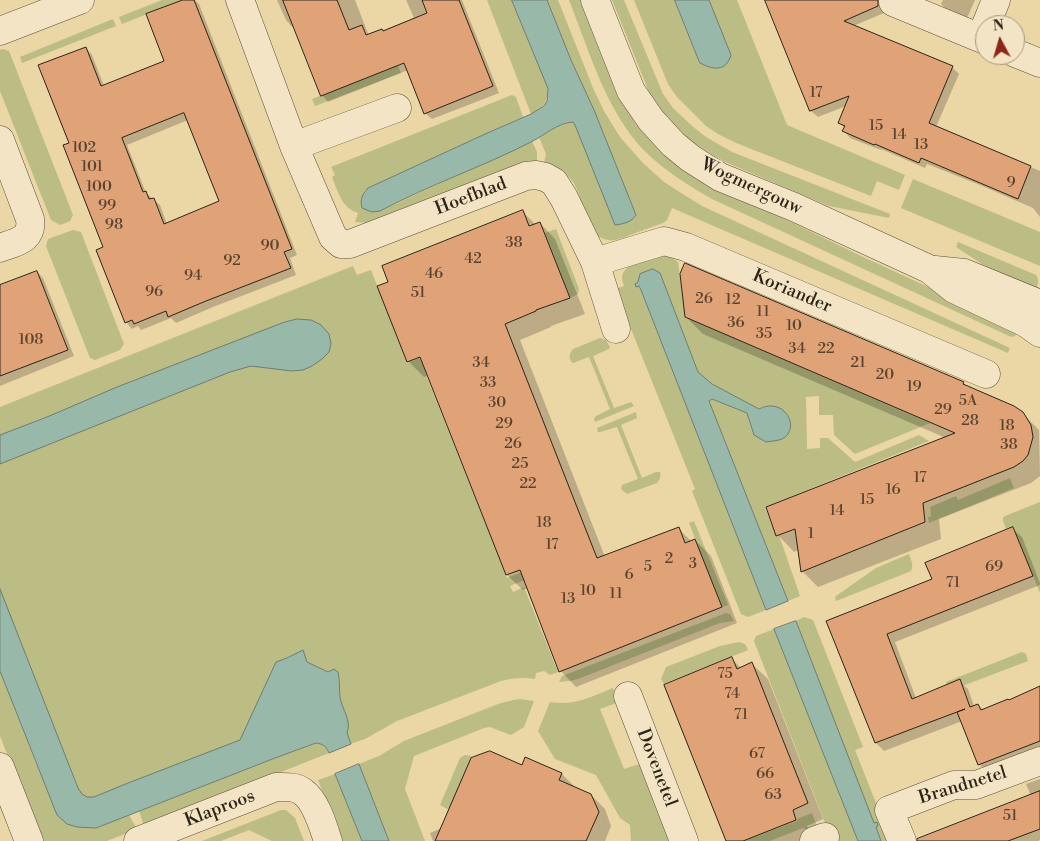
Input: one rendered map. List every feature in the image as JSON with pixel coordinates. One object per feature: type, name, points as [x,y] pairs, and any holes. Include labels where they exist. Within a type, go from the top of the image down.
[{"type":"street","points":[[0,31],[80,0]]},
{"type":"street","name":"Hoefblad","points":[[240,0],[294,146],[333,237],[341,244],[350,244],[526,176],[536,175],[545,177],[554,182],[564,198],[595,262],[616,329]]},
{"type":"street","name":"Wogmergouw","points":[[596,0],[631,91],[667,138],[690,158],[720,177],[794,207],[929,269],[954,289],[1026,323],[1040,332]]},
{"type":"street","points":[[991,15],[996,0]]},
{"type":"street","points":[[893,2],[975,30]]},
{"type":"street","points":[[1025,56],[1040,63]]},
{"type":"street","points":[[294,146],[397,108]]},
{"type":"street","points":[[0,140],[31,226],[29,233],[24,239],[0,248]]},
{"type":"street","name":"Koriander","points":[[595,262],[664,241],[686,247],[986,374]]},
{"type":"street","name":"Wogmergouw","points":[[929,269],[964,273],[1040,304]]},
{"type":"street","name":"Dovenetel","points":[[628,696],[684,841]]},
{"type":"street","name":"Brandnetel","points":[[902,841],[889,810],[954,784],[976,785],[1040,761]]},
{"type":"street","points":[[0,767],[29,841]]},
{"type":"street","name":"Klaproos","points":[[138,841],[276,787],[291,787],[303,791],[313,802],[328,841]]},
{"type":"green space","points":[[162,0],[183,0],[122,24],[119,17]]},
{"type":"green space","points":[[487,0],[512,0],[548,89],[544,104],[531,114]]},
{"type":"green space","points":[[547,0],[558,0],[593,88],[620,137],[643,163],[664,182],[702,206],[1010,348],[1008,353],[672,208],[667,220],[663,223],[615,240],[605,239],[597,235],[587,219],[573,182],[560,170],[544,163],[546,154],[539,137],[555,128],[573,122],[575,124],[591,164],[634,219],[636,215]]},
{"type":"green space","points":[[569,0],[581,0],[619,96],[636,124],[663,154],[692,174],[861,256],[1017,328],[1016,335],[1013,337],[1009,336],[712,199],[666,169],[637,142],[623,124],[612,105],[593,63]]},
{"type":"green space","points":[[612,0],[624,0],[663,94],[673,108],[692,126],[706,137],[732,152],[890,214],[889,218],[829,206],[723,161],[691,141],[665,116],[649,92]]},
{"type":"green space","points":[[634,0],[675,0],[700,63],[731,55],[709,0],[737,0],[787,125],[905,175],[899,190],[877,181],[871,196],[736,143],[706,126],[677,97],[668,84]]},
{"type":"green space","points":[[113,19],[116,26],[22,63],[20,57]]},
{"type":"green space","points":[[0,50],[9,51],[73,215],[70,221],[60,225],[51,220],[0,91]]},
{"type":"green space","points":[[398,65],[401,73],[315,106],[312,99]]},
{"type":"green space","points":[[512,95],[516,97],[523,117],[368,188],[362,197],[362,208],[380,211],[532,141],[537,152],[537,163],[369,223],[355,222],[358,213],[348,207],[341,199],[332,177],[335,175],[331,167]]},
{"type":"green space","points":[[913,179],[1040,232],[1040,266],[901,208]]},
{"type":"green space","points":[[556,229],[579,289],[578,294],[570,298],[545,233]]},
{"type":"green space","points":[[73,230],[81,232],[124,344],[120,350],[95,360],[90,358],[46,246],[48,239]]},
{"type":"green space","points":[[958,242],[1036,275],[1038,279],[1037,288],[1034,292],[1011,283],[956,247]]},
{"type":"green space","points":[[666,254],[678,262],[685,317],[930,423],[855,454],[834,435],[833,415],[819,415],[819,396],[806,397],[807,449],[820,448],[820,438],[828,438],[855,462],[919,435],[929,441],[765,507],[776,536],[779,535],[800,596],[788,601],[709,401],[711,399],[747,413],[754,435],[765,406],[759,409],[712,384],[698,372],[660,273],[635,284],[641,290],[766,610],[748,617],[741,614],[692,491],[695,489],[615,289],[624,286],[622,278],[627,268],[633,264]]},
{"type":"green space","points":[[353,266],[357,275],[371,270],[407,363],[420,358],[424,367],[426,362],[507,335],[511,338],[425,372],[507,578],[590,544],[585,555],[510,586],[513,592],[524,587],[558,672],[550,675],[544,671],[536,673],[535,679],[518,678],[501,681],[397,721],[365,739],[347,745],[331,705],[83,802],[0,594],[0,407]]},
{"type":"green space","points":[[600,338],[606,340],[610,347],[593,356],[614,408],[631,402],[634,406],[595,422],[596,416],[610,409],[589,357],[573,363],[570,360],[570,356],[573,349]]},
{"type":"green space","points":[[636,412],[637,418],[621,425],[642,478],[660,472],[660,479],[657,483],[627,494],[621,489],[622,485],[638,479],[617,427],[600,432],[598,432],[597,428]]},
{"type":"green space","points":[[1010,478],[1014,488],[929,523],[928,517],[931,516],[930,507],[956,496],[958,500]]},
{"type":"green space","points":[[1040,502],[1040,593],[1013,527],[1006,529],[1003,518]]},
{"type":"green space","points":[[694,521],[728,605],[722,607],[689,523]]},
{"type":"green space","points":[[909,554],[912,565],[911,571],[836,601],[836,596],[876,568]]},
{"type":"green space","points":[[726,613],[730,614],[734,621],[720,623],[578,679],[559,682],[562,676]]},
{"type":"green space","points":[[804,617],[813,620],[863,747],[855,750],[891,841],[881,841],[875,827],[877,823],[874,824],[796,621]]},
{"type":"green space","points":[[774,629],[858,841],[832,841],[754,641],[756,636]]},
{"type":"green space","points":[[739,642],[745,644],[748,650],[664,684],[661,679],[666,667],[720,646]]},
{"type":"green space","points":[[1022,652],[1026,654],[1028,661],[949,691],[946,682]]},
{"type":"green space","points":[[0,671],[40,773],[96,828],[129,815],[137,829],[107,841],[41,841],[0,736]]},
{"type":"green space","points":[[613,688],[617,699],[614,704],[600,709],[624,769],[639,764],[644,766],[674,841],[631,841],[630,825],[620,818],[596,775],[555,759],[538,731],[550,702],[575,702]]},
{"type":"green space","points":[[520,699],[534,701],[524,727],[511,735],[490,727],[484,728],[414,756],[405,789],[425,841],[389,841],[359,764],[379,756],[404,741],[498,704]]},
{"type":"green space","points":[[317,743],[324,746],[329,753],[144,826],[139,811]]},
{"type":"green space","points":[[465,755],[472,756],[449,810],[440,805],[460,758]]},
{"type":"green space","points":[[335,774],[362,841],[342,841],[318,780]]},
{"type":"green space","points":[[281,810],[286,810],[295,818],[304,841],[272,841],[249,830],[221,841],[202,841]]},
{"type":"green space","points":[[812,813],[817,826],[813,833],[803,828],[770,841],[744,841],[797,821],[797,819]]},
{"type":"shaded area","points":[[512,0],[547,0],[636,215],[627,222],[615,225],[573,122],[556,127],[512,151],[380,211],[372,212],[362,208],[362,197],[368,188],[531,114],[544,106],[547,101],[548,89]]},
{"type":"shaded area","points":[[675,0],[709,0],[731,55],[729,61],[722,67],[714,68],[700,63]]},
{"type":"shaded area","points":[[653,269],[660,273],[698,372],[712,384],[759,409],[768,406],[783,410],[790,421],[788,434],[782,439],[766,442],[754,435],[747,413],[712,399],[709,401],[788,601],[766,610],[641,290],[635,284],[638,282],[640,274]]},
{"type":"shaded area","points":[[297,319],[311,320],[321,325],[329,334],[331,344],[329,352],[312,366],[303,370],[292,371],[251,366],[230,372],[0,464],[0,435],[117,387],[282,323]]},
{"type":"shaded area","points":[[0,589],[78,788],[87,797],[94,797],[240,740],[276,662],[303,650],[307,662],[328,672],[334,669],[338,672],[340,697],[348,719],[347,733],[351,744],[329,753],[324,746],[316,743],[96,828],[77,827],[67,824],[57,815],[0,671]]},
{"type":"shaded area","points":[[796,621],[874,823],[877,822],[878,826],[876,827],[881,841],[858,841],[774,629]]},
{"type":"shaded area","points":[[359,764],[389,841],[362,841],[335,774]]},
{"type":"building","points":[[183,0],[194,0],[292,249],[284,252],[291,268],[168,317],[166,311],[134,324],[132,320],[125,323],[96,250],[103,247],[63,145],[69,143],[38,65],[86,47],[101,86],[164,61],[146,14]],"holes":[[[184,113],[219,201],[164,224],[154,198],[149,199],[146,191],[143,192],[122,138]]]},
{"type":"building","points":[[283,0],[337,0],[349,30],[362,25],[366,35],[382,29],[383,31],[427,13],[422,0],[459,0],[493,86],[424,114],[404,63],[321,96]]},
{"type":"building","points":[[765,0],[878,0],[878,6],[844,21],[953,66],[929,123],[1031,166],[1018,199],[921,158],[919,163],[842,131],[845,126],[838,123],[849,96],[810,111]]},
{"type":"building","points":[[523,210],[529,226],[540,222],[570,298],[505,324],[597,558],[679,527],[685,543],[695,539],[722,607],[559,672],[520,570],[506,575],[420,357],[407,362],[377,286],[388,282],[382,266]]},
{"type":"building","points":[[685,263],[964,382],[963,384],[1014,406],[1023,412],[1031,425],[1033,437],[1028,455],[1014,467],[923,503],[925,522],[801,572],[795,529],[776,536],[766,507],[955,433],[685,317],[680,274]]},
{"type":"building","points":[[37,271],[68,350],[0,376],[0,285]]},
{"type":"building","points":[[1013,527],[1033,576],[887,634],[912,699],[960,679],[970,707],[978,704],[981,710],[1040,686],[1040,741],[978,765],[957,712],[875,743],[826,621],[932,579],[925,563]]},
{"type":"building","points":[[732,657],[737,669],[752,662],[808,803],[793,810],[796,820],[743,841],[726,841],[664,685]]},
{"type":"building","points":[[490,751],[522,765],[525,757],[562,773],[559,780],[591,794],[599,812],[586,841],[435,841],[471,758]]},
{"type":"building","points":[[1040,791],[1040,829],[1008,841],[917,841],[917,839]]}]
